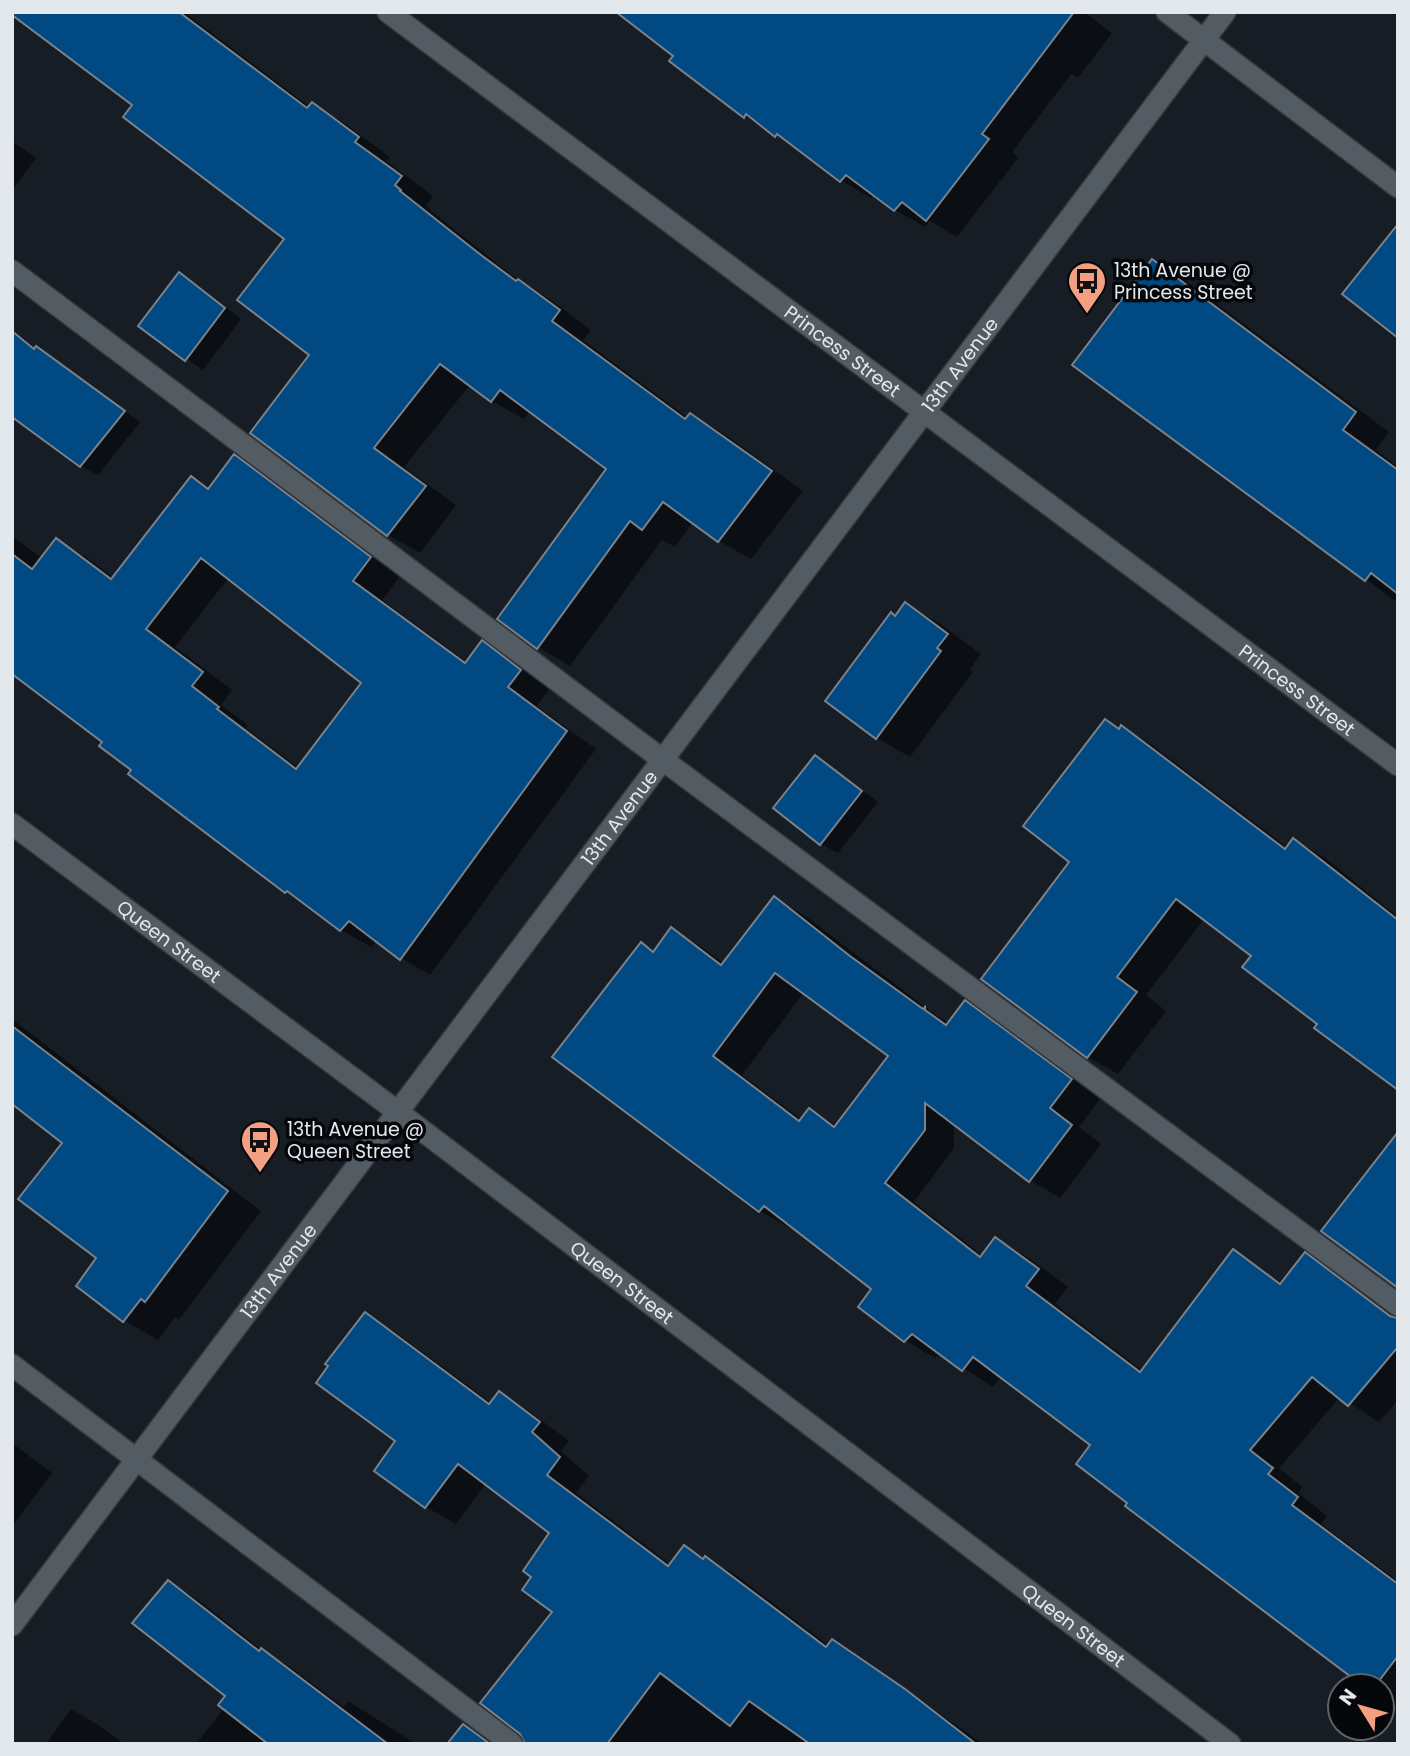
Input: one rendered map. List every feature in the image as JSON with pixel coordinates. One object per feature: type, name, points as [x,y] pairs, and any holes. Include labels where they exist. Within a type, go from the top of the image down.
[{"type":"street","name":"Princess Street","points":[[388,12],[923,414],[1398,765]]},
{"type":"street","points":[[1167,12],[1398,187]]},
{"type":"street","name":"13th Avenue","points":[[12,1625],[1225,12]]},
{"type":"street","points":[[12,271],[663,760],[1398,1305]]},
{"type":"street","name":"Queen Street","points":[[12,824],[398,1112],[1230,1744]]},
{"type":"street","points":[[12,1365],[512,1744]]},
{"type":"building","points":[[12,12],[179,12],[307,108],[312,102],[359,137],[355,142],[402,176],[395,185],[400,191],[481,255],[560,310],[552,321],[685,419],[690,413],[772,471],[718,542],[663,502],[642,530],[630,521],[537,649],[497,619],[606,469],[500,390],[491,402],[440,364],[374,448],[426,486],[387,536],[250,433],[309,355],[237,300],[284,239],[123,117],[132,105],[12,15]]},
{"type":"building","points":[[616,12],[1074,12],[982,134],[989,139],[926,221],[902,202],[894,211],[846,175],[840,182],[777,134],[775,137],[746,114],[744,118],[669,61],[673,56]]},
{"type":"building","points":[[1398,224],[1398,338],[1342,294]]},
{"type":"building","points":[[1152,259],[1356,412],[1343,430],[1398,470],[1398,594],[1371,573],[1365,581],[1072,365]]},
{"type":"building","points":[[179,272],[225,308],[185,361],[138,326]]},
{"type":"building","points":[[12,331],[125,411],[80,467],[12,417]]},
{"type":"building","points":[[234,454],[371,557],[353,581],[465,663],[482,640],[521,670],[508,687],[567,731],[400,960],[349,921],[340,931],[287,891],[285,893],[128,774],[131,770],[99,746],[102,742],[12,674],[12,554],[32,569],[56,538],[111,579],[191,476],[208,489]],"holes":[[[201,558],[361,683],[296,769],[217,709],[219,707],[192,686],[203,672],[146,629]]]},
{"type":"building","points":[[905,602],[948,634],[937,648],[941,651],[876,739],[825,701],[891,612],[895,616]]},
{"type":"building","points":[[1105,719],[1119,729],[1121,725],[1285,849],[1293,838],[1398,920],[1398,1090],[1314,1028],[1317,1024],[1242,967],[1251,956],[1176,899],[1117,977],[1137,992],[1087,1058],[981,979],[1069,862],[1023,826]]},
{"type":"building","points":[[815,755],[862,791],[820,845],[773,808]]},
{"type":"building","points":[[774,896],[850,956],[923,1009],[925,1007],[925,1010],[946,1025],[965,1000],[1072,1079],[1050,1108],[1072,1125],[1029,1182],[925,1103],[925,1130],[885,1183],[980,1257],[995,1237],[1039,1269],[1026,1286],[1140,1372],[1233,1249],[1280,1284],[1305,1252],[1390,1316],[1398,1318],[1398,1347],[1348,1406],[1312,1377],[1250,1450],[1273,1468],[1268,1474],[1298,1497],[1292,1505],[1398,1584],[1398,1656],[1386,1672],[1344,1672],[1125,1506],[1127,1503],[1076,1464],[1090,1445],[973,1357],[962,1371],[912,1334],[904,1342],[858,1307],[871,1289],[764,1206],[759,1212],[552,1057],[641,942],[653,952],[671,927],[721,965]],"holes":[[[775,973],[888,1056],[834,1127],[809,1108],[799,1121],[713,1056]]]},
{"type":"building","points":[[12,1026],[228,1191],[145,1302],[141,1299],[123,1322],[76,1286],[96,1258],[18,1199],[62,1143],[12,1104]]},
{"type":"building","points":[[1398,1132],[1398,1288],[1321,1231]]},
{"type":"building","points":[[365,1312],[489,1404],[499,1391],[540,1422],[532,1432],[560,1457],[547,1475],[668,1566],[684,1545],[703,1559],[705,1556],[826,1647],[832,1639],[905,1689],[976,1744],[810,1744],[749,1701],[730,1726],[660,1673],[607,1744],[525,1744],[520,1734],[480,1703],[552,1612],[522,1590],[531,1577],[523,1571],[549,1533],[458,1464],[425,1508],[374,1471],[395,1441],[316,1383],[328,1366],[325,1364]]},
{"type":"building","points":[[168,1580],[259,1651],[261,1648],[388,1744],[268,1744],[218,1705],[225,1696],[132,1623]]},
{"type":"building","points":[[463,1724],[490,1744],[447,1744]]},
{"type":"place","name":"13th Avenue @ Princess Street","points":[[1087,315]]},
{"type":"place","name":"13th Avenue @ Queen Street","points":[[260,1174]]}]
